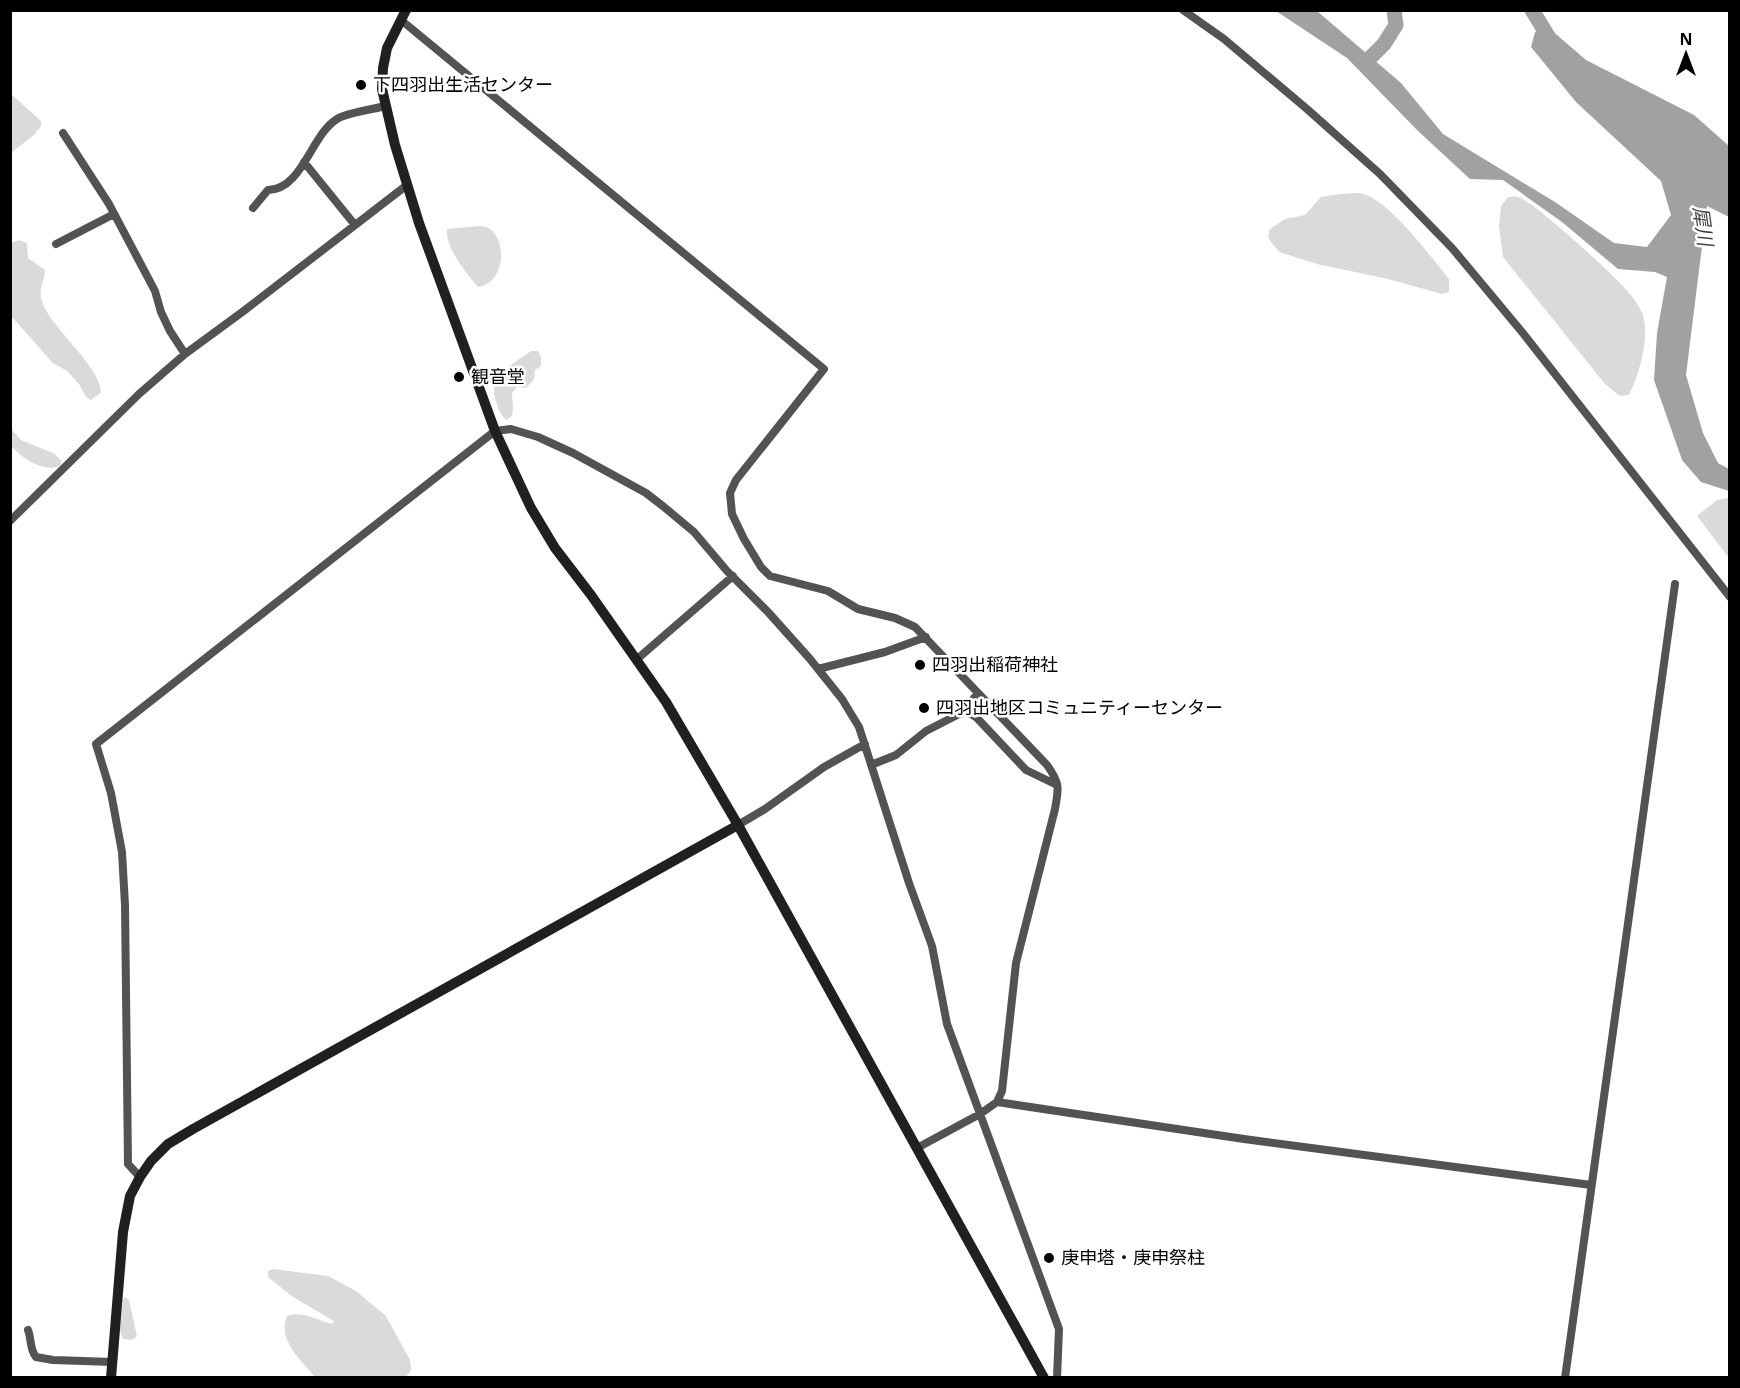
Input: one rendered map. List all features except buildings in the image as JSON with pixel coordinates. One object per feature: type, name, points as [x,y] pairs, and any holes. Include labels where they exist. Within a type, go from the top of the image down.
[{"type":"street","points":[[1183,10],[1224,39],[1380,174],[1452,248],[1522,332],[1730,597]]},
{"type":"street","points":[[917,1148],[980,1114],[997,1102],[1002,1091],[1016,963],[1055,809],[1056,778],[1047,765],[926,637],[910,624],[858,609],[828,591],[771,576],[761,567],[744,539],[732,514],[730,493],[736,480],[824,369],[404,15],[387,48],[383,68],[382,89],[386,106],[422,232],[495,431],[531,508],[555,548],[666,702],[738,825],[917,1148],[1044,1377]]},
{"type":"street","points":[[253,208],[268,190],[285,186],[328,126],[338,118],[386,106]]},
{"type":"street","points":[[63,133],[114,214],[155,291],[170,331],[185,354]]},
{"type":"street","points":[[304,162],[355,225]]},
{"type":"street","points":[[10,521],[139,394],[185,354],[407,184]]},
{"type":"street","points":[[56,244],[114,214]]},
{"type":"street","points":[[140,1177],[128,1164],[125,905],[122,852],[104,767],[96,744],[495,431],[511,429],[538,437],[573,453],[646,493],[694,532],[818,669],[842,699],[859,727],[932,946],[947,1024],[1059,1329],[1057,1377]]},
{"type":"street","points":[[636,660],[733,576]]},
{"type":"street","points":[[1565,1377],[1675,584]]},
{"type":"street","points":[[818,669],[926,637]]},
{"type":"street","points":[[871,765],[896,755],[926,731],[963,712],[978,693]]},
{"type":"street","points":[[963,712],[977,718],[1026,770],[1057,785]]},
{"type":"street","points":[[111,1377],[123,1232],[130,1196],[151,1161],[168,1144],[738,825],[765,809],[824,767],[865,744]]},
{"type":"street","points":[[997,1102],[1244,1139],[1591,1185]]},
{"type":"street","points":[[28,1330],[30,1350],[36,1358],[113,1362]]},
{"type":"shaded area","points":[[11,94],[41,121],[41,126],[34,135],[11,153]]},
{"type":"shaded area","points":[[1363,194],[1385,207],[1421,244],[1449,279],[1449,292],[1442,294],[1388,279],[1317,264],[1279,252],[1268,238],[1270,229],[1285,219],[1305,215],[1321,197]]},
{"type":"shaded area","points":[[1508,197],[1517,197],[1526,201],[1553,222],[1628,291],[1639,308],[1645,324],[1644,345],[1640,367],[1629,395],[1620,396],[1605,384],[1503,257],[1499,226],[1501,206]]},
{"type":"shaded area","points":[[480,226],[489,228],[496,235],[501,255],[496,275],[488,283],[478,287],[453,252],[449,244],[447,229]]},
{"type":"shaded area","points":[[19,240],[27,243],[28,258],[45,270],[41,298],[45,309],[84,358],[99,382],[101,393],[91,400],[86,397],[79,384],[67,371],[53,363],[11,316],[11,243]]},
{"type":"shaded area","points":[[531,351],[538,351],[541,366],[535,370],[534,379],[526,388],[517,387],[512,393],[512,416],[507,420],[502,415],[494,395],[495,386],[509,366]]},
{"type":"shaded area","points":[[11,429],[21,440],[55,454],[62,462],[60,466],[47,468],[21,455],[11,446]]},
{"type":"shaded area","points":[[1730,498],[1729,558],[1697,516],[1717,500]]},
{"type":"shaded area","points":[[273,1269],[328,1276],[356,1291],[386,1316],[410,1360],[411,1370],[406,1377],[315,1377],[297,1357],[288,1341],[285,1333],[287,1316],[304,1315],[332,1324],[334,1321],[293,1297],[268,1277],[268,1271]]},
{"type":"shaded area","points":[[125,1297],[129,1300],[137,1336],[132,1340],[123,1339],[120,1331]]},
{"type":"water","points":[[1276,11],[1317,11],[1401,83],[1443,134],[1555,202],[1614,243],[1647,247],[1671,215],[1661,181],[1576,102],[1531,47],[1535,32],[1550,29],[1586,60],[1694,115],[1729,146],[1729,217],[1707,206],[1686,375],[1703,433],[1718,463],[1729,469],[1729,491],[1701,482],[1682,460],[1654,380],[1657,333],[1667,277],[1655,272],[1618,269],[1562,222],[1503,180],[1470,179],[1417,130],[1347,58]]},
{"type":"waterway","name":"犀川","points":[[1356,56],[1365,63],[1384,44],[1396,25],[1394,10]]},
{"type":"waterway","name":"犀川","points":[[1532,10],[1554,46]]},
{"type":"place","name":"下四羽出生活センター","points":[[361,85]]},
{"type":"place","name":"観音堂","points":[[459,377]]},
{"type":"place","name":"四羽出稲荷神社","points":[[920,665]]},
{"type":"place","name":"四羽出地区コミュニティーセンター","points":[[924,708]]},
{"type":"place","name":"庚申塔・庚申祭柱","points":[[1049,1258]]}]
